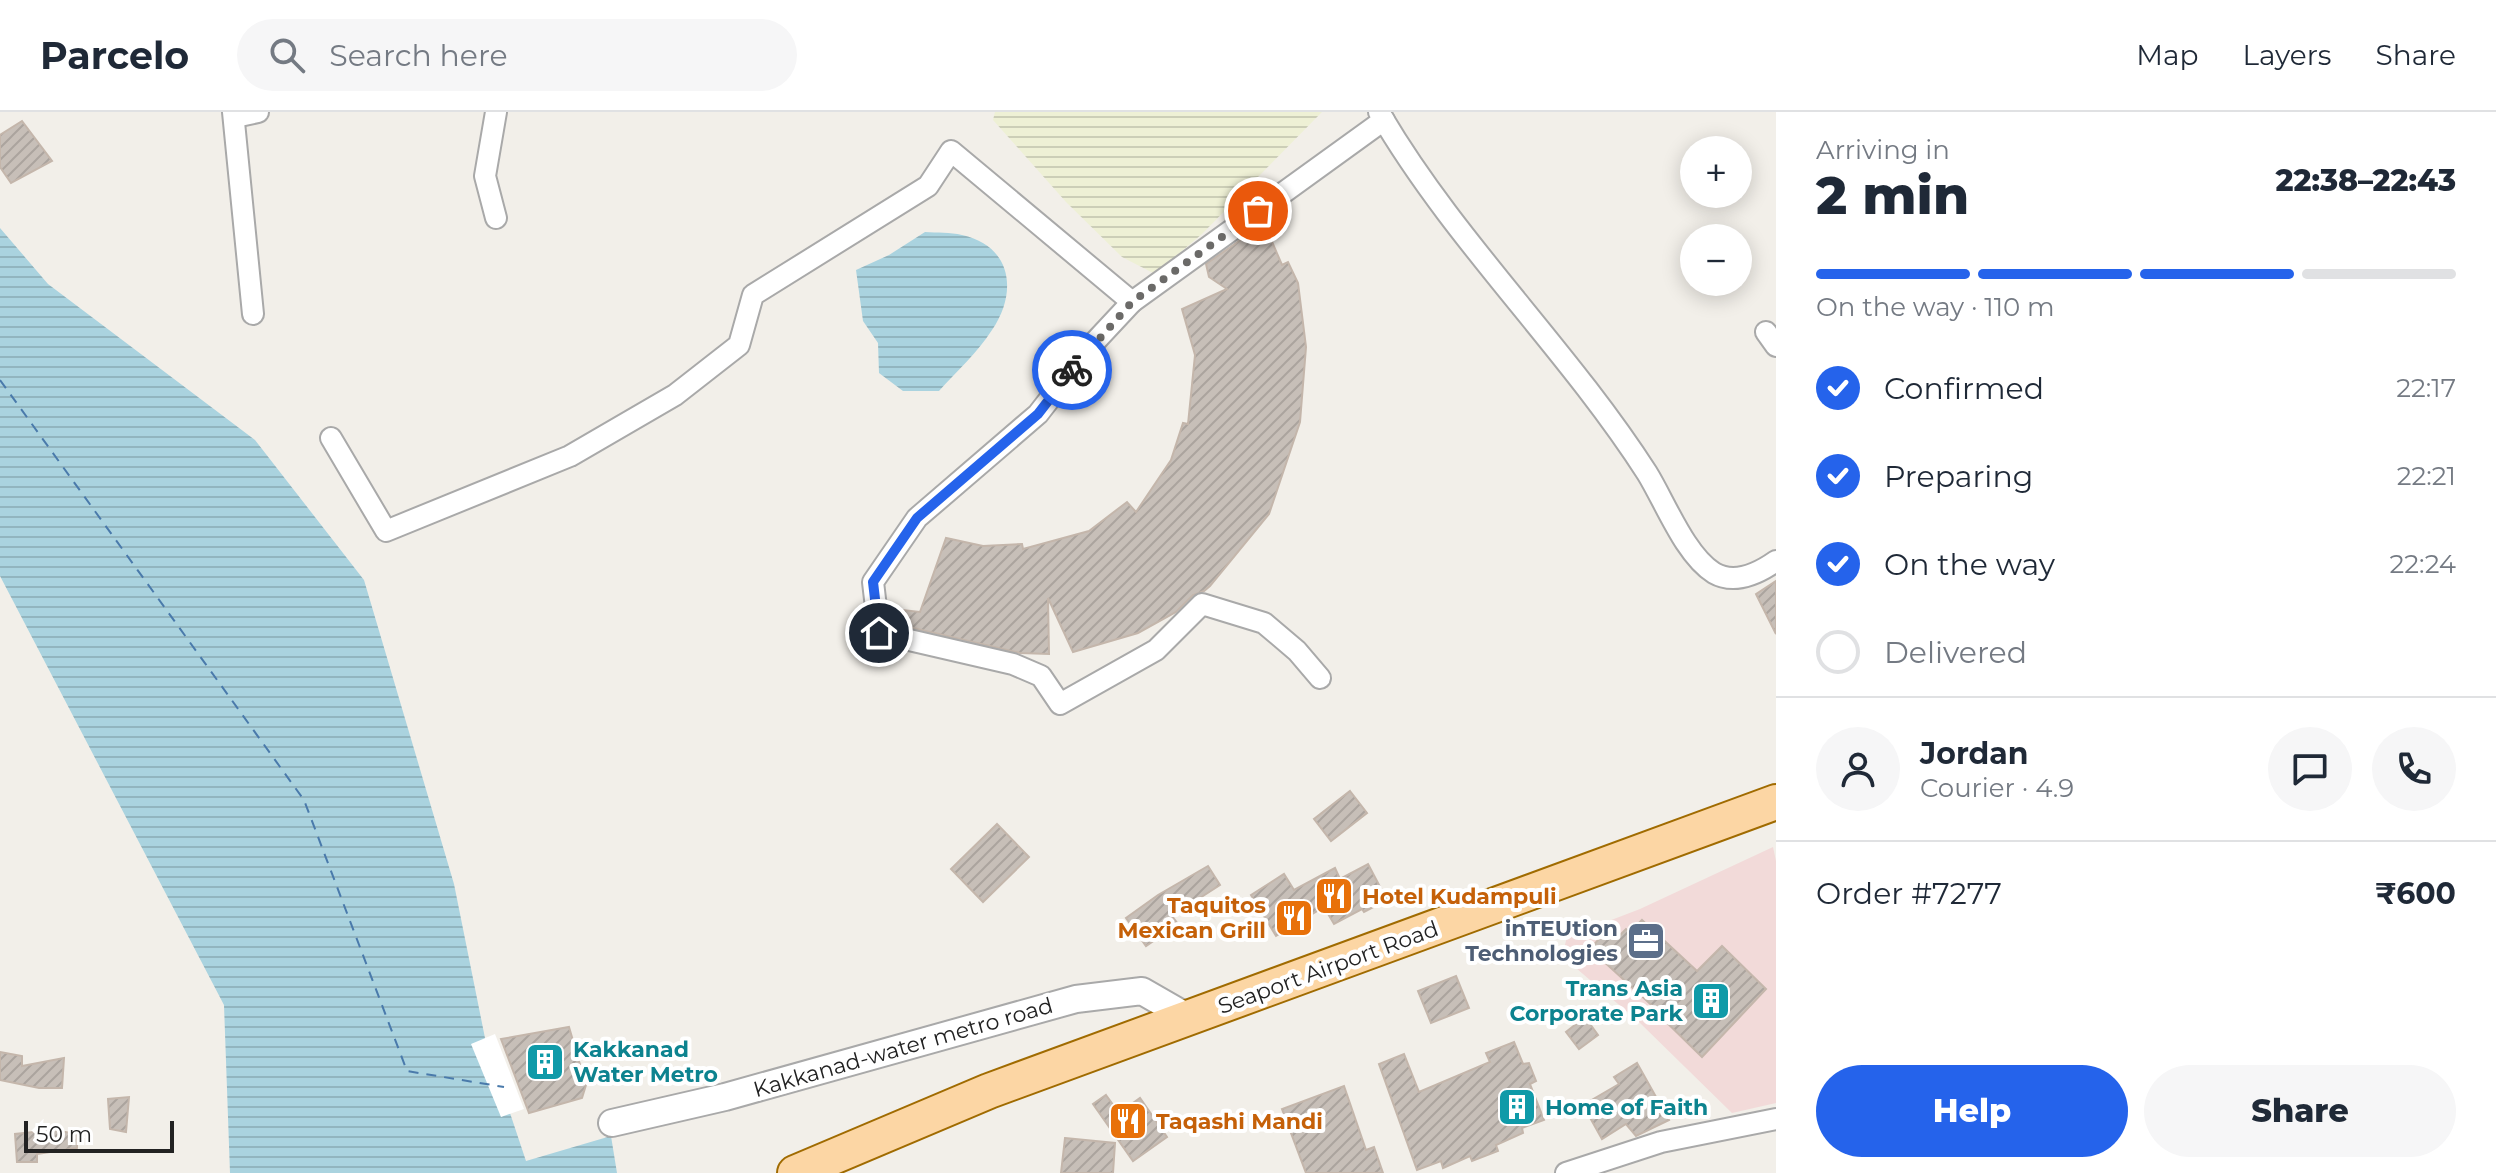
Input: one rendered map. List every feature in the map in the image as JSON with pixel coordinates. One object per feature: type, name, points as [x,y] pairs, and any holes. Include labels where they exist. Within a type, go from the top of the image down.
[{"type":"main road","name":"Seaport Airport Road","points":[[795,1173],[989,1091],[1776,802]]},
{"type":"street","points":[[253,314],[234,114],[258,112]]},
{"type":"street","points":[[496,112],[485,176],[496,218]]},
{"type":"street","points":[[1320,678],[1297,651],[1264,623],[1202,604],[1156,650],[1060,704],[1041,676],[1013,664],[879,633],[873,582],[917,518],[1038,414],[1090,347],[1132,302],[1382,116],[1440,203],[1597,401],[1646,473],[1692,550],[1716,574],[1731,577],[1746,578],[1776,561]]},
{"type":"street","points":[[331,438],[386,531],[570,456],[675,395],[739,345],[753,295],[928,186],[951,151],[1132,302]]},
{"type":"street","name":"Kakkanad-water metro road","points":[[612,1123],[725,1097],[1076,999],[1142,991],[1189,1018]]},
{"type":"street","points":[[1566,1173],[1661,1142],[1776,1119]]},
{"type":"shaded area","name":"Trans Asia Corporate Park","points":[[1773,847],[1776,861],[1776,1103],[1732,1113],[1639,1022],[1562,956],[1567,937],[1640,909]]},
{"type":"green space","points":[[995,112],[1322,112],[1202,234],[1155,274],[1122,257],[1066,202],[993,120]]},
{"type":"water","points":[[0,228],[48,284],[255,440],[364,580],[454,884],[485,1038],[526,1161],[611,1136],[617,1173],[230,1173],[224,1005],[0,576]]},
{"type":"water","points":[[925,232],[962,235],[991,249],[1006,272],[1005,301],[986,338],[939,391],[903,391],[879,373],[878,343],[863,321],[856,270],[889,255]]},
{"type":"pier","points":[[495,1034],[524,1109],[501,1117],[471,1044]]},
{"type":"building","points":[[22,121],[52,161],[11,183],[0,167],[0,135]]},
{"type":"building","points":[[1255,230],[1270,237],[1282,265],[1288,262],[1298,283],[1306,347],[1300,422],[1269,514],[1210,586],[1193,595],[1176,612],[1138,633],[1073,652],[1048,598],[1049,654],[1020,653],[900,625],[903,610],[920,612],[946,538],[983,546],[1022,544],[1023,549],[1089,531],[1127,502],[1136,512],[1171,460],[1183,423],[1188,424],[1195,355],[1182,309],[1227,289],[1209,277],[1206,264]]},
{"type":"building","points":[[1776,581],[1776,634],[1756,594]]},
{"type":"building","points":[[1350,791],[1367,813],[1331,841],[1314,819]]},
{"type":"building","points":[[997,824],[1029,857],[983,902],[951,869]]},
{"type":"building","points":[[1368,864],[1387,900],[1334,924],[1324,907],[1276,936],[1251,895],[1284,874],[1294,890],[1335,868],[1340,879]]},
{"type":"building","points":[[1208,866],[1220,885],[1172,916],[1178,924],[1146,946],[1126,918]]},
{"type":"building","points":[[1642,920],[1697,971],[1722,946],[1766,989],[1702,1057],[1658,1011],[1590,949],[1609,928],[1618,937],[1626,929],[1630,932]]},
{"type":"building","points":[[1456,976],[1469,1008],[1431,1023],[1418,991]]},
{"type":"building","points":[[1585,1017],[1598,1035],[1579,1049],[1566,1032]]},
{"type":"building","name":"Kakkanad Water Metro","points":[[569,1027],[586,1085],[582,1098],[529,1113],[501,1039]]},
{"type":"building","name":"Home of Faith","points":[[1514,1042],[1523,1064],[1529,1063],[1536,1081],[1530,1084],[1544,1120],[1522,1128],[1523,1133],[1496,1145],[1498,1151],[1472,1161],[1470,1156],[1443,1168],[1441,1161],[1417,1170],[1379,1064],[1404,1054],[1419,1092],[1490,1062],[1486,1053]]},
{"type":"building","points":[[0,1052],[22,1056],[22,1066],[64,1058],[62,1088],[39,1088],[0,1080]]},
{"type":"building","points":[[1637,1063],[1669,1120],[1636,1136],[1626,1124],[1602,1139],[1583,1105],[1619,1084],[1614,1077]]},
{"type":"building","points":[[1344,1086],[1366,1150],[1374,1147],[1383,1173],[1306,1173],[1282,1109]]},
{"type":"building","points":[[1106,1095],[1119,1113],[1140,1098],[1167,1137],[1133,1161],[1093,1104]]},
{"type":"building","points":[[129,1097],[126,1132],[110,1129],[108,1099]]},
{"type":"building","points":[[54,1130],[77,1134],[77,1148],[37,1154],[37,1162],[17,1162],[15,1134]]},
{"type":"building","points":[[1065,1138],[1115,1143],[1113,1173],[1061,1173]]},
{"type":"ferry route","points":[[0,380],[304,800],[407,1071],[504,1087]]},
{"type":"way so far","points":[[1072,370],[1132,302],[1258,211]]},
{"type":"place","name":"Hotel Kudampuli","points":[[1334,896]]},
{"type":"place","name":"Taquitos Mexican Grill","points":[[1294,918]]},
{"type":"place","name":"inTEUtion Technologies","points":[[1646,941]]},
{"type":"place","name":"Trans Asia Corporate Park","points":[[1711,1001]]},
{"type":"place","name":"Kakkanad Water Metro","points":[[545,1062]]},
{"type":"place","name":"Home of Faith","points":[[1517,1107]]},
{"type":"place","name":"Taqashi Mandi","points":[[1128,1121]]},
{"type":"route","points":[[879,633],[873,582],[917,518],[1038,414],[1072,370]]}]
